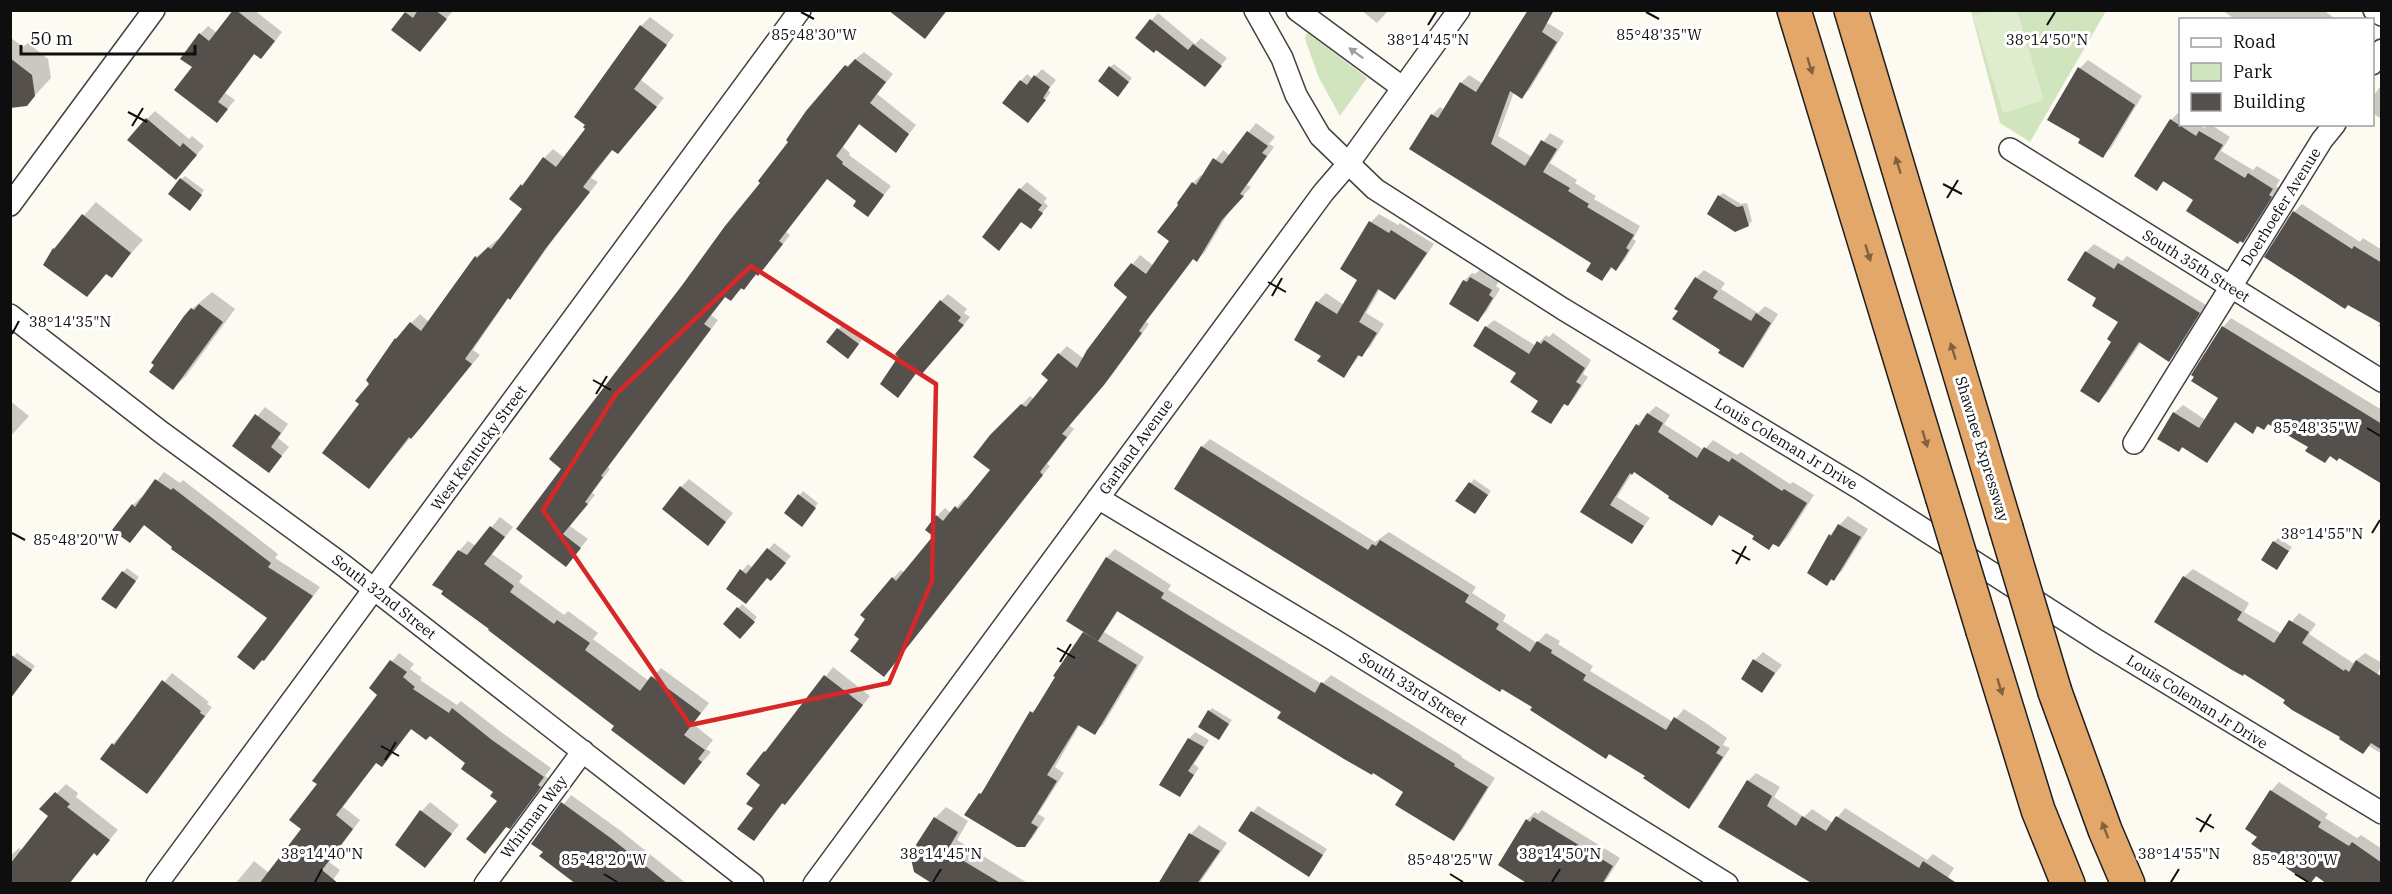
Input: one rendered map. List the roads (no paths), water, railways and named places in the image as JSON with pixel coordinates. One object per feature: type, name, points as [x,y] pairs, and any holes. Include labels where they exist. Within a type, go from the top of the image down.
[{"type":"highway","points":[[1794,10],[2038,810],[2068,884]]},
{"type":"highway","name":"Shawnee Expressway","points":[[1851,10],[2055,692],[2105,830],[2128,884]]},
{"type":"street","points":[[10,205],[154,10]]},
{"type":"street","name":"West Kentucky Street","points":[[157,884],[800,10]]},
{"type":"street","name":"Louis Coleman Jr Drive","points":[[1255,10],[1282,57],[1296,95],[1320,136],[1375,189],[1563,309],[1849,482],[2098,641],[2382,813]]},
{"type":"street","points":[[1297,10],[1403,88]]},
{"type":"street","name":"Garland Avenue","points":[[813,883],[1323,193],[1348,164],[1459,10]]},
{"type":"street","points":[[2374,10],[2382,15]]},
{"type":"street","name":"Doerhoefer Avenue","points":[[2134,444],[2322,140],[2334,126]]},
{"type":"street","name":"South 35th Street","points":[[2010,149],[2382,381]]},
{"type":"street","name":"South 32nd Street","points":[[10,315],[161,432],[375,590],[753,884]]},
{"type":"street","name":"South 33rd Street","points":[[1098,498],[1334,640],[1727,884]]},
{"type":"street","name":"Whitman Way","points":[[485,884],[583,751]]}]
